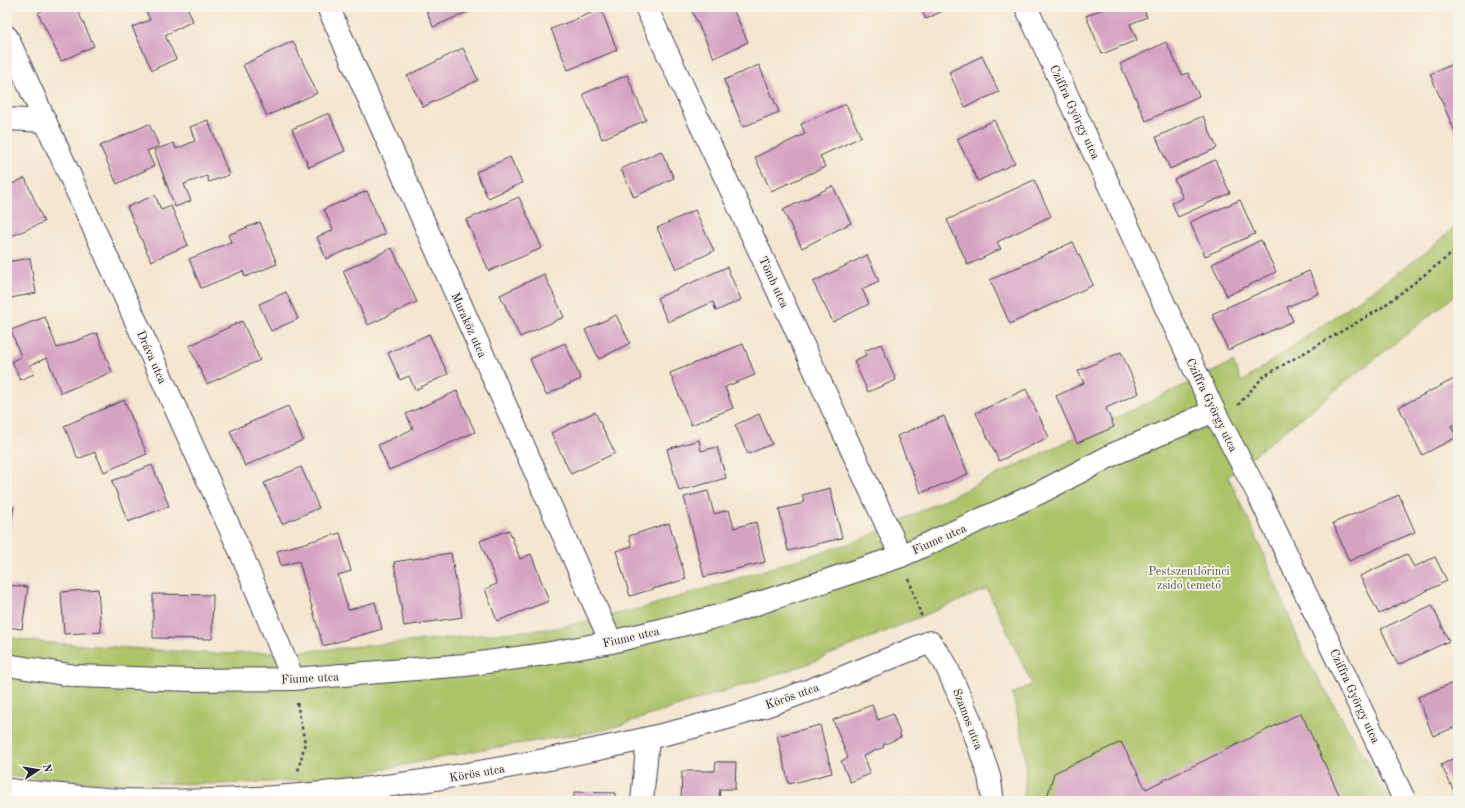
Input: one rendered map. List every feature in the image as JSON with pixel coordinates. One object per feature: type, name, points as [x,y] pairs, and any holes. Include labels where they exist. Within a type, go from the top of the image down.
[{"type":"street","name":"Muraköz utca","points":[[328,7],[611,642]]},
{"type":"street","name":"Tömb utca","points":[[646,7],[901,556]]},
{"type":"street","name":"Cziffra György utca","points":[[1026,7],[1217,417],[1264,508],[1405,801]]},
{"type":"street","name":"Dráva utca","points":[[7,37],[242,555],[293,679]]},
{"type":"street","points":[[7,119],[45,121]]},
{"type":"street","name":"Fiume utca","points":[[7,665],[76,676],[191,680],[293,679],[464,665],[545,654],[611,642],[724,615],[901,556],[1039,493],[1114,454],[1217,417]]},
{"type":"street","name":"Körös utca","points":[[7,790],[120,800],[235,800],[293,798],[397,786],[482,773],[648,739],[742,713],[799,694],[930,642]]},
{"type":"street","name":"Szamos utca","points":[[930,642],[945,663],[970,720],[989,776],[993,801]]},
{"type":"street","points":[[642,801],[648,739]]},
{"type":"path","points":[[1217,417],[1264,376],[1380,309],[1458,249]]},
{"type":"path","points":[[901,556],[930,642]]},
{"type":"path","points":[[293,679],[305,743],[293,798]]},
{"type":"green space","name":"Pestszentlőrinci zsidó temető","points":[[1458,224],[1458,293],[1228,476],[1257,538],[1305,656],[1391,801],[1022,801],[1026,774],[1024,747],[1012,694],[1032,684],[987,589],[805,665],[605,730],[479,750],[336,779],[219,784],[102,783],[7,776],[7,637],[38,642],[219,654],[320,650],[557,628],[643,608],[860,540],[1233,362],[1242,382],[1424,254]]},
{"type":"building","points":[[50,7],[76,7],[94,46],[61,61],[38,13]]},
{"type":"building","points":[[144,7],[187,7],[193,21],[165,35],[176,59],[152,70],[132,27],[150,20]]},
{"type":"building","points":[[425,7],[471,7],[472,10],[433,27]]},
{"type":"building","points":[[690,7],[732,7],[748,42],[714,58]]},
{"type":"building","points":[[920,7],[951,7],[926,19]]},
{"type":"building","points":[[1107,7],[1143,7],[1147,17],[1130,24],[1137,40],[1102,54],[1086,16]]},
{"type":"building","points":[[601,9],[617,50],[568,70],[551,29]]},
{"type":"building","points":[[293,41],[317,93],[267,116],[243,65]]},
{"type":"building","points":[[1166,42],[1182,75],[1188,73],[1199,96],[1146,121],[1120,64]]},
{"type":"building","points":[[463,48],[478,80],[423,107],[407,76]]},
{"type":"building","points":[[982,56],[999,92],[965,107],[949,72]]},
{"type":"building","points":[[1458,62],[1458,139],[1430,74]]},
{"type":"building","points":[[759,65],[779,112],[743,127],[724,80]]},
{"type":"building","points":[[627,75],[646,120],[602,139],[583,94]]},
{"type":"building","points":[[846,104],[861,137],[820,156],[825,167],[771,191],[755,157],[805,134],[801,124]]},
{"type":"building","points":[[329,113],[345,151],[309,167],[292,129]]},
{"type":"building","points":[[1203,116],[1217,148],[1170,169],[1156,137]]},
{"type":"building","points":[[208,120],[229,175],[209,182],[207,176],[184,184],[191,201],[175,207],[154,150],[174,143],[176,149],[195,141],[190,127]]},
{"type":"building","points":[[994,120],[1015,163],[978,181],[957,139]]},
{"type":"building","points":[[149,124],[159,146],[147,151],[154,166],[117,184],[100,146]]},
{"type":"building","points":[[661,151],[674,178],[634,197],[621,169]]},
{"type":"building","points":[[510,157],[522,183],[488,198],[476,172]]},
{"type":"building","points":[[1215,160],[1230,193],[1178,217],[1172,203],[1183,198],[1174,179]]},
{"type":"building","points":[[25,178],[44,222],[7,238],[7,186]]},
{"type":"building","points":[[1034,180],[1051,216],[997,242],[1001,249],[968,265],[947,220]]},
{"type":"building","points":[[833,186],[851,223],[802,248],[783,210]]},
{"type":"building","points":[[367,191],[385,234],[326,259],[317,237],[333,230],[324,209]]},
{"type":"building","points":[[155,195],[161,210],[171,206],[188,245],[151,261],[127,207]]},
{"type":"building","points":[[519,197],[542,248],[489,271],[466,220]]},
{"type":"building","points":[[1240,200],[1255,234],[1205,256],[1190,222]]},
{"type":"building","points":[[695,210],[714,251],[676,269],[657,228]]},
{"type":"building","points":[[260,222],[277,264],[245,277],[243,271],[201,288],[189,259],[231,242],[228,235]]},
{"type":"building","points":[[1261,240],[1276,272],[1227,296],[1212,264]]},
{"type":"building","points":[[1073,242],[1093,285],[1010,324],[990,280]]},
{"type":"building","points":[[392,248],[417,302],[368,325],[343,271]]},
{"type":"building","points":[[867,255],[879,281],[862,289],[869,304],[833,322],[813,282]]},
{"type":"building","points":[[30,258],[36,293],[11,298],[7,278],[7,262]]},
{"type":"building","points":[[727,267],[741,300],[716,311],[713,302],[668,322],[657,298]]},
{"type":"building","points":[[1309,271],[1319,293],[1287,307],[1293,321],[1228,350],[1212,314]]},
{"type":"building","points":[[544,274],[564,317],[520,337],[500,295]]},
{"type":"building","points":[[286,292],[298,319],[271,331],[259,304]]},
{"type":"building","points":[[616,315],[630,343],[599,359],[585,330]]},
{"type":"building","points":[[45,317],[57,348],[97,333],[112,372],[61,393],[47,358],[30,365],[34,374],[20,380],[12,361],[21,357],[11,330]]},
{"type":"building","points":[[242,321],[260,360],[207,384],[189,346]]},
{"type":"building","points":[[429,334],[448,374],[415,390],[409,376],[400,380],[388,353]]},
{"type":"building","points":[[565,343],[581,379],[546,395],[530,359]]},
{"type":"building","points":[[743,344],[755,375],[725,387],[733,408],[691,425],[670,373]]},
{"type":"building","points":[[881,344],[896,380],[868,392],[854,361],[866,355],[864,351]]},
{"type":"building","points":[[1121,352],[1139,393],[1106,408],[1114,427],[1077,443],[1056,396],[1084,383],[1078,371]]},
{"type":"building","points":[[1458,377],[1458,423],[1451,426],[1457,437],[1422,455],[1399,407]]},
{"type":"building","points":[[1026,389],[1049,437],[999,461],[976,413]]},
{"type":"building","points":[[457,391],[475,432],[389,470],[378,445],[413,429],[406,414]]},
{"type":"building","points":[[124,400],[147,454],[104,472],[95,452],[78,459],[64,426]]},
{"type":"building","points":[[288,406],[303,440],[245,466],[230,431]]},
{"type":"building","points":[[595,412],[615,453],[571,474],[551,433]]},
{"type":"building","points":[[759,414],[772,444],[748,454],[735,425]]},
{"type":"building","points":[[944,416],[968,474],[921,493],[897,436]]},
{"type":"building","points":[[699,440],[701,451],[717,447],[726,478],[679,491],[667,449]]},
{"type":"building","points":[[152,465],[169,506],[128,522],[112,481]]},
{"type":"building","points":[[301,467],[319,508],[282,524],[264,483]]},
{"type":"building","points":[[830,488],[842,538],[788,551],[779,509],[804,503],[802,495]]},
{"type":"building","points":[[708,491],[714,514],[729,510],[734,528],[756,522],[765,562],[704,577],[684,497]]},
{"type":"building","points":[[1399,495],[1415,532],[1349,561],[1333,523]]},
{"type":"building","points":[[7,506],[14,507],[8,541],[7,541]]},
{"type":"building","points":[[669,523],[686,579],[630,596],[616,551],[632,546],[629,536]]},
{"type":"building","points":[[509,530],[520,559],[531,554],[549,601],[497,621],[485,589],[497,584],[480,541]]},
{"type":"building","points":[[340,533],[351,571],[338,575],[348,610],[375,602],[382,629],[323,646],[299,561],[281,566],[277,551]]},
{"type":"building","points":[[451,553],[462,617],[404,626],[394,562]]},
{"type":"building","points":[[1407,554],[1414,567],[1435,557],[1447,581],[1379,614],[1360,576]]},
{"type":"building","points":[[7,585],[28,587],[22,629],[7,627]]},
{"type":"building","points":[[98,589],[101,632],[64,634],[61,592]]},
{"type":"building","points":[[153,594],[213,595],[212,639],[153,638]]},
{"type":"building","points":[[1432,605],[1449,641],[1398,665],[1381,629]]},
{"type":"building","points":[[1458,681],[1458,726],[1433,736],[1418,697]]},
{"type":"building","points":[[872,705],[878,720],[893,714],[901,737],[883,745],[884,747],[863,756],[870,774],[850,782],[841,761],[848,758],[833,720]]},
{"type":"building","points":[[1301,713],[1342,801],[1046,801],[1054,773],[1121,742],[1146,789]]},
{"type":"building","points":[[820,725],[832,773],[789,784],[777,736]]},
{"type":"building","points":[[1458,756],[1458,799],[1441,765]]},
{"type":"building","points":[[716,762],[736,762],[735,789],[720,789],[719,801],[681,801],[682,771],[715,771]]},
{"type":"building","points":[[574,792],[615,793],[615,801],[574,801]]}]
